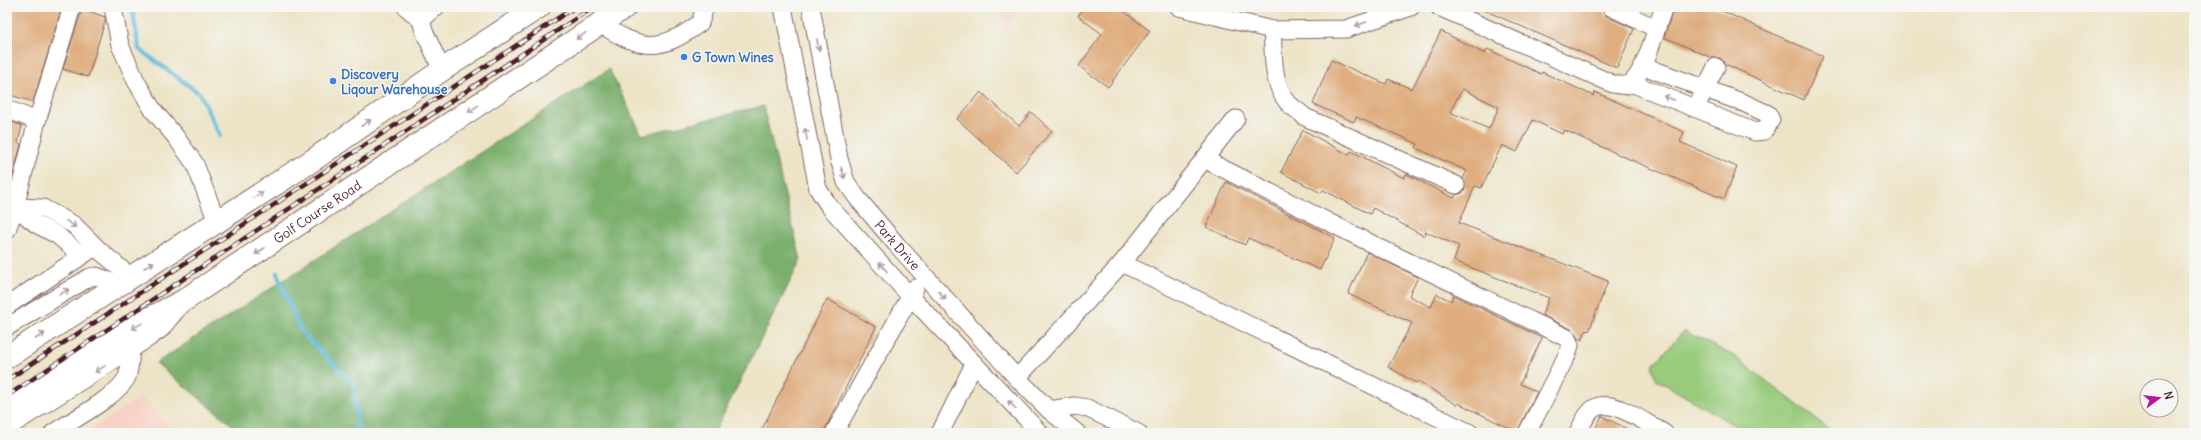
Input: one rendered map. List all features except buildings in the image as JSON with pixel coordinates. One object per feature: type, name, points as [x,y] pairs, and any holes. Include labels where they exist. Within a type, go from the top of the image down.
[{"type":"main road","points":[[7,357],[313,160],[442,70],[539,7]]},
{"type":"main road","name":"Golf Course Road","points":[[7,411],[133,328],[183,301],[625,7]]},
{"type":"street","points":[[7,230],[11,206],[72,7]]},
{"type":"street","points":[[113,7],[120,45],[136,81],[153,110],[176,136],[195,164],[217,222]]},
{"type":"street","points":[[406,7],[421,20],[442,70]]},
{"type":"street","points":[[421,20],[436,7]]},
{"type":"street","points":[[600,24],[622,37],[645,44],[655,45],[679,38],[700,24],[705,7]]},
{"type":"street","name":"Park Drive","points":[[783,7],[818,189],[828,206],[910,296],[1040,433]]},
{"type":"street","name":"Park Drive","points":[[811,7],[839,159],[846,182],[863,205],[1017,378],[1049,410],[1077,433]]},
{"type":"street","points":[[1179,7],[1272,30],[1346,29],[1411,7]]},
{"type":"street","points":[[1439,7],[1614,84],[1624,86],[1631,83],[1643,66],[1655,28],[1664,7]]},
{"type":"street","points":[[1611,7],[1655,28]]},
{"type":"street","points":[[1272,30],[1275,71],[1279,86],[1288,102],[1305,117],[1456,185]]},
{"type":"street","points":[[1631,83],[1760,133],[1764,131],[1771,120],[1768,114],[1744,103],[1643,66]]},
{"type":"street","points":[[1695,108],[1716,67]]},
{"type":"street","points":[[1737,125],[1744,103]]},
{"type":"street","points":[[7,109],[37,121]]},
{"type":"street","points":[[1017,378],[1122,263],[1236,119]]},
{"type":"street","points":[[1204,159],[1384,250],[1567,338],[1570,345],[1568,353],[1527,433]]},
{"type":"street","points":[[11,206],[43,208],[74,225],[125,281]]},
{"type":"street","points":[[11,206],[36,224],[57,235],[81,255]]},
{"type":"street","points":[[7,306],[95,247]]},
{"type":"street","points":[[1122,263],[1463,431]]},
{"type":"street","points":[[7,328],[90,277],[96,276],[125,281]]},
{"type":"street","points":[[834,433],[910,296],[925,276]]},
{"type":"street","points":[[7,428],[161,329],[183,301]]},
{"type":"street","points":[[53,433],[74,428],[116,391],[126,379],[129,371],[130,350]]},
{"type":"street","points":[[940,433],[974,364]]},
{"type":"street","points":[[1578,433],[1592,409],[1603,405],[1616,406],[1664,433]]},
{"type":"street","points":[[1049,410],[1075,406],[1087,408],[1138,433]]},
{"type":"shaded area","points":[[1003,7],[1024,7],[1006,28]]},
{"type":"shaded area","points":[[141,397],[176,433],[87,433]]},
{"type":"green space","points":[[609,69],[642,135],[763,106],[801,260],[714,433],[242,433],[156,363]]},
{"type":"green space","points":[[1684,331],[1734,356],[1834,433],[1747,433],[1656,379],[1653,365]]},
{"type":"waterway","points":[[132,7],[139,49],[200,94],[220,136]]},
{"type":"waterway","points":[[277,273],[301,332],[354,384],[357,433]]},
{"type":"railway","points":[[7,380],[575,7]]},
{"type":"railway","points":[[7,396],[593,7]]},
{"type":"place","name":"G Town Wines","points":[[684,57]]},
{"type":"place","name":"Discovery Liqour Warehouse","points":[[333,81]]}]
